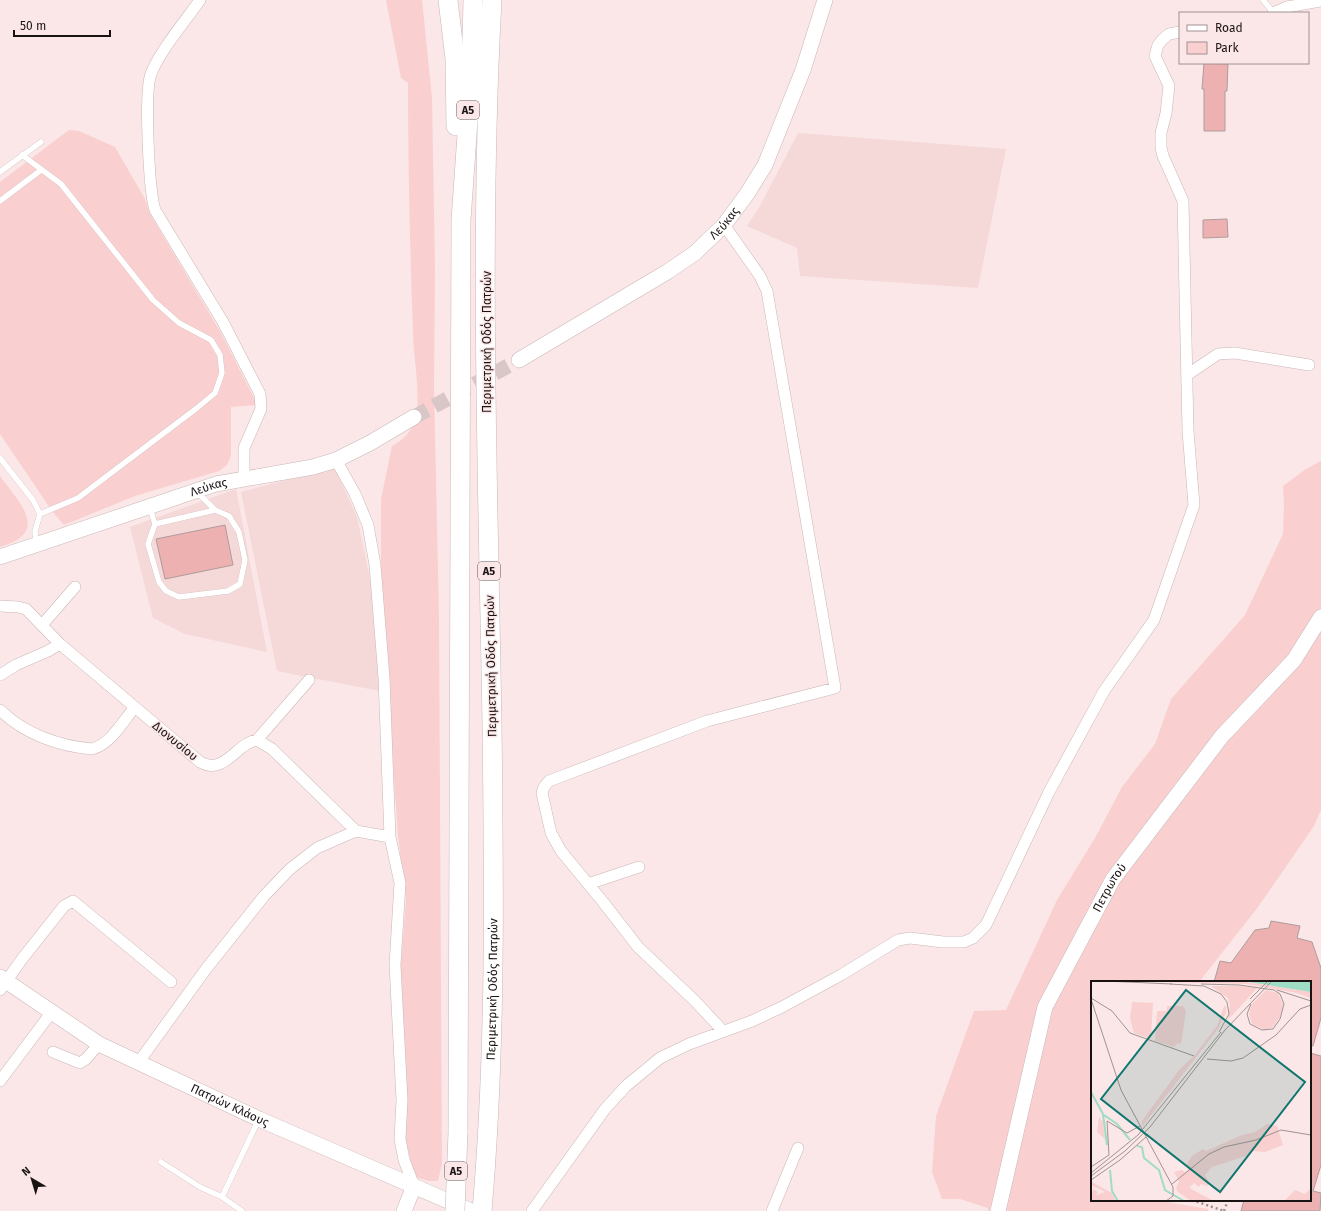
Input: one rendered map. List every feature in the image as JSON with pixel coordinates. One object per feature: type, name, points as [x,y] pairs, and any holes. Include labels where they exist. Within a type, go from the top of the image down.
[{"type":"highway","points":[[448,0],[455,60],[461,220]]},
{"type":"highway","name":"Α5","points":[[455,1211],[458,1132],[461,220],[471,78],[473,0]]},
{"type":"highway","name":"Περιμετρική Οδός Πατρών","points":[[482,1211],[488,1143],[494,894],[486,353],[488,77],[492,0]]},
{"type":"street","points":[[200,0],[156,64],[148,83],[151,189],[155,210],[213,305],[260,394],[261,409],[244,448],[244,478]]},
{"type":"street","name":"Λεύκας","points":[[519,360],[667,272],[695,253],[724,225],[747,194],[765,165],[803,70],[826,0]]},
{"type":"street","points":[[1273,12],[1287,7],[1321,1]]},
{"type":"street","points":[[532,1211],[595,1122],[626,1086],[649,1066],[668,1053],[782,1007],[841,975],[898,940],[910,938],[943,942],[964,942],[973,938],[983,928],[1049,792],[1104,690],[1154,620],[1194,504],[1188,431],[1183,201],[1163,156],[1161,147],[1161,133],[1169,86],[1155,56],[1158,45],[1163,39],[1169,34],[1179,32]]},
{"type":"street","points":[[723,1032],[695,1001],[638,947],[561,851],[551,833],[542,793],[544,787],[549,781],[707,721],[835,688],[767,291],[760,276],[724,225]]},
{"type":"street","points":[[1187,375],[1218,354],[1235,353],[1309,365]]},
{"type":"street","name":"Λεύκας","points":[[0,557],[37,546],[195,490],[244,478],[313,467],[336,460],[370,443],[414,417]]},
{"type":"street","points":[[336,460],[364,515],[370,536],[375,565],[384,678],[390,838],[401,894],[395,965],[402,1095],[400,1139],[404,1160],[414,1186],[404,1211]]},
{"type":"street","points":[[42,625],[75,587]]},
{"type":"street","name":"Διονυσίου","points":[[0,606],[26,609],[60,644],[200,762],[209,766],[224,762],[246,745],[257,740]]},
{"type":"street","name":"Πετρωτού","points":[[998,1211],[1045,1007],[1113,879],[1222,736],[1294,660],[1321,617]]},
{"type":"street","points":[[0,676],[16,665],[60,644]]},
{"type":"street","points":[[309,680],[257,740],[272,749],[356,831],[390,838]]},
{"type":"street","points":[[0,710],[13,721],[37,736],[58,742],[92,748],[97,747],[109,738],[135,707]]},
{"type":"street","points":[[138,1062],[206,969],[268,891],[316,848],[356,831]]},
{"type":"street","points":[[588,884],[639,867]]},
{"type":"street","points":[[2,983],[64,906],[72,901],[171,982]]},
{"type":"street","name":"Πατρών Κλάους","points":[[2,983],[52,1013],[99,1044],[259,1119],[471,1211]]},
{"type":"street","points":[[0,1081],[52,1013]]},
{"type":"street","points":[[53,1052],[80,1063],[86,1059],[99,1044]]},
{"type":"street","points":[[772,1211],[798,1148]]},
{"type":"lane","points":[[1263,0],[1273,12]]},
{"type":"lane","points":[[0,172],[41,142]]},
{"type":"lane","points":[[22,156],[61,184],[153,300],[179,323],[211,340],[220,355],[222,373],[215,393],[197,408],[78,498],[40,514]]},
{"type":"lane","points":[[0,201],[41,170]]},
{"type":"lane","points":[[0,458],[33,500],[40,514],[35,531],[37,546]]},
{"type":"lane","points":[[149,506],[155,524],[148,544],[159,582],[166,591],[179,597],[228,591],[240,584],[245,560],[239,532],[228,516],[215,510],[195,490]]},
{"type":"lane","points":[[155,524],[215,510]]},
{"type":"lane","points":[[222,1197],[259,1119]]},
{"type":"lane","points":[[161,1162],[200,1187],[222,1197],[242,1211]]},
{"type":"path","points":[[1195,1201],[1224,1211],[1228,1201]]},
{"type":"shaded area","points":[[798,133],[1006,149],[978,288],[800,276],[797,248],[747,226],[760,206]]},
{"type":"shaded area","points":[[334,467],[357,517],[373,593],[380,691],[277,671],[241,492]]},
{"type":"shaded area","points":[[236,489],[267,652],[185,634],[153,618],[130,527]]},
{"type":"green space","points":[[386,0],[422,0],[432,98],[435,266],[434,389],[439,616],[442,1164],[438,1181],[429,1181],[415,1177],[406,1142],[406,1092],[400,977],[406,900],[398,836],[381,591],[381,499],[392,446],[403,438],[412,428],[417,411],[418,400],[413,342],[408,83],[401,78]]},
{"type":"green space","points":[[69,130],[79,131],[115,147],[145,199],[150,214],[221,333],[255,400],[255,405],[231,407],[231,455],[227,465],[219,471],[135,496],[64,525],[52,511],[0,434],[0,182]]},
{"type":"green space","points":[[1321,461],[1321,810],[1314,826],[1258,907],[1200,981],[1091,981],[1091,1201],[1161,1201],[1208,1209],[1208,1211],[988,1211],[988,1208],[960,1199],[942,1199],[932,1172],[936,1116],[974,1011],[1006,1010],[1057,900],[1095,838],[1122,787],[1155,744],[1171,699],[1245,615],[1283,534],[1283,486],[1306,469]]},
{"type":"green space","points":[[0,476],[22,507],[27,516],[28,525],[24,534],[15,541],[0,547]]},
{"type":"building","points":[[1204,64],[1228,64],[1227,91],[1225,91],[1225,131],[1204,131],[1204,89],[1202,89]]},
{"type":"building","points":[[1227,219],[1228,237],[1203,238],[1203,220]]},
{"type":"building","points":[[225,525],[233,565],[165,579],[156,539]]},
{"type":"building","points":[[1271,921],[1300,926],[1297,938],[1312,942],[1321,968],[1321,1018],[1313,1046],[1311,1045],[1311,981],[1214,981],[1220,961],[1231,963],[1255,930],[1269,928]]},
{"type":"building","points":[[1311,1053],[1321,1056],[1321,1165],[1313,1191],[1321,1193],[1320,1211],[1241,1211],[1244,1201],[1311,1201]]},
{"type":"tunnel","points":[[414,417],[519,360]]}]
